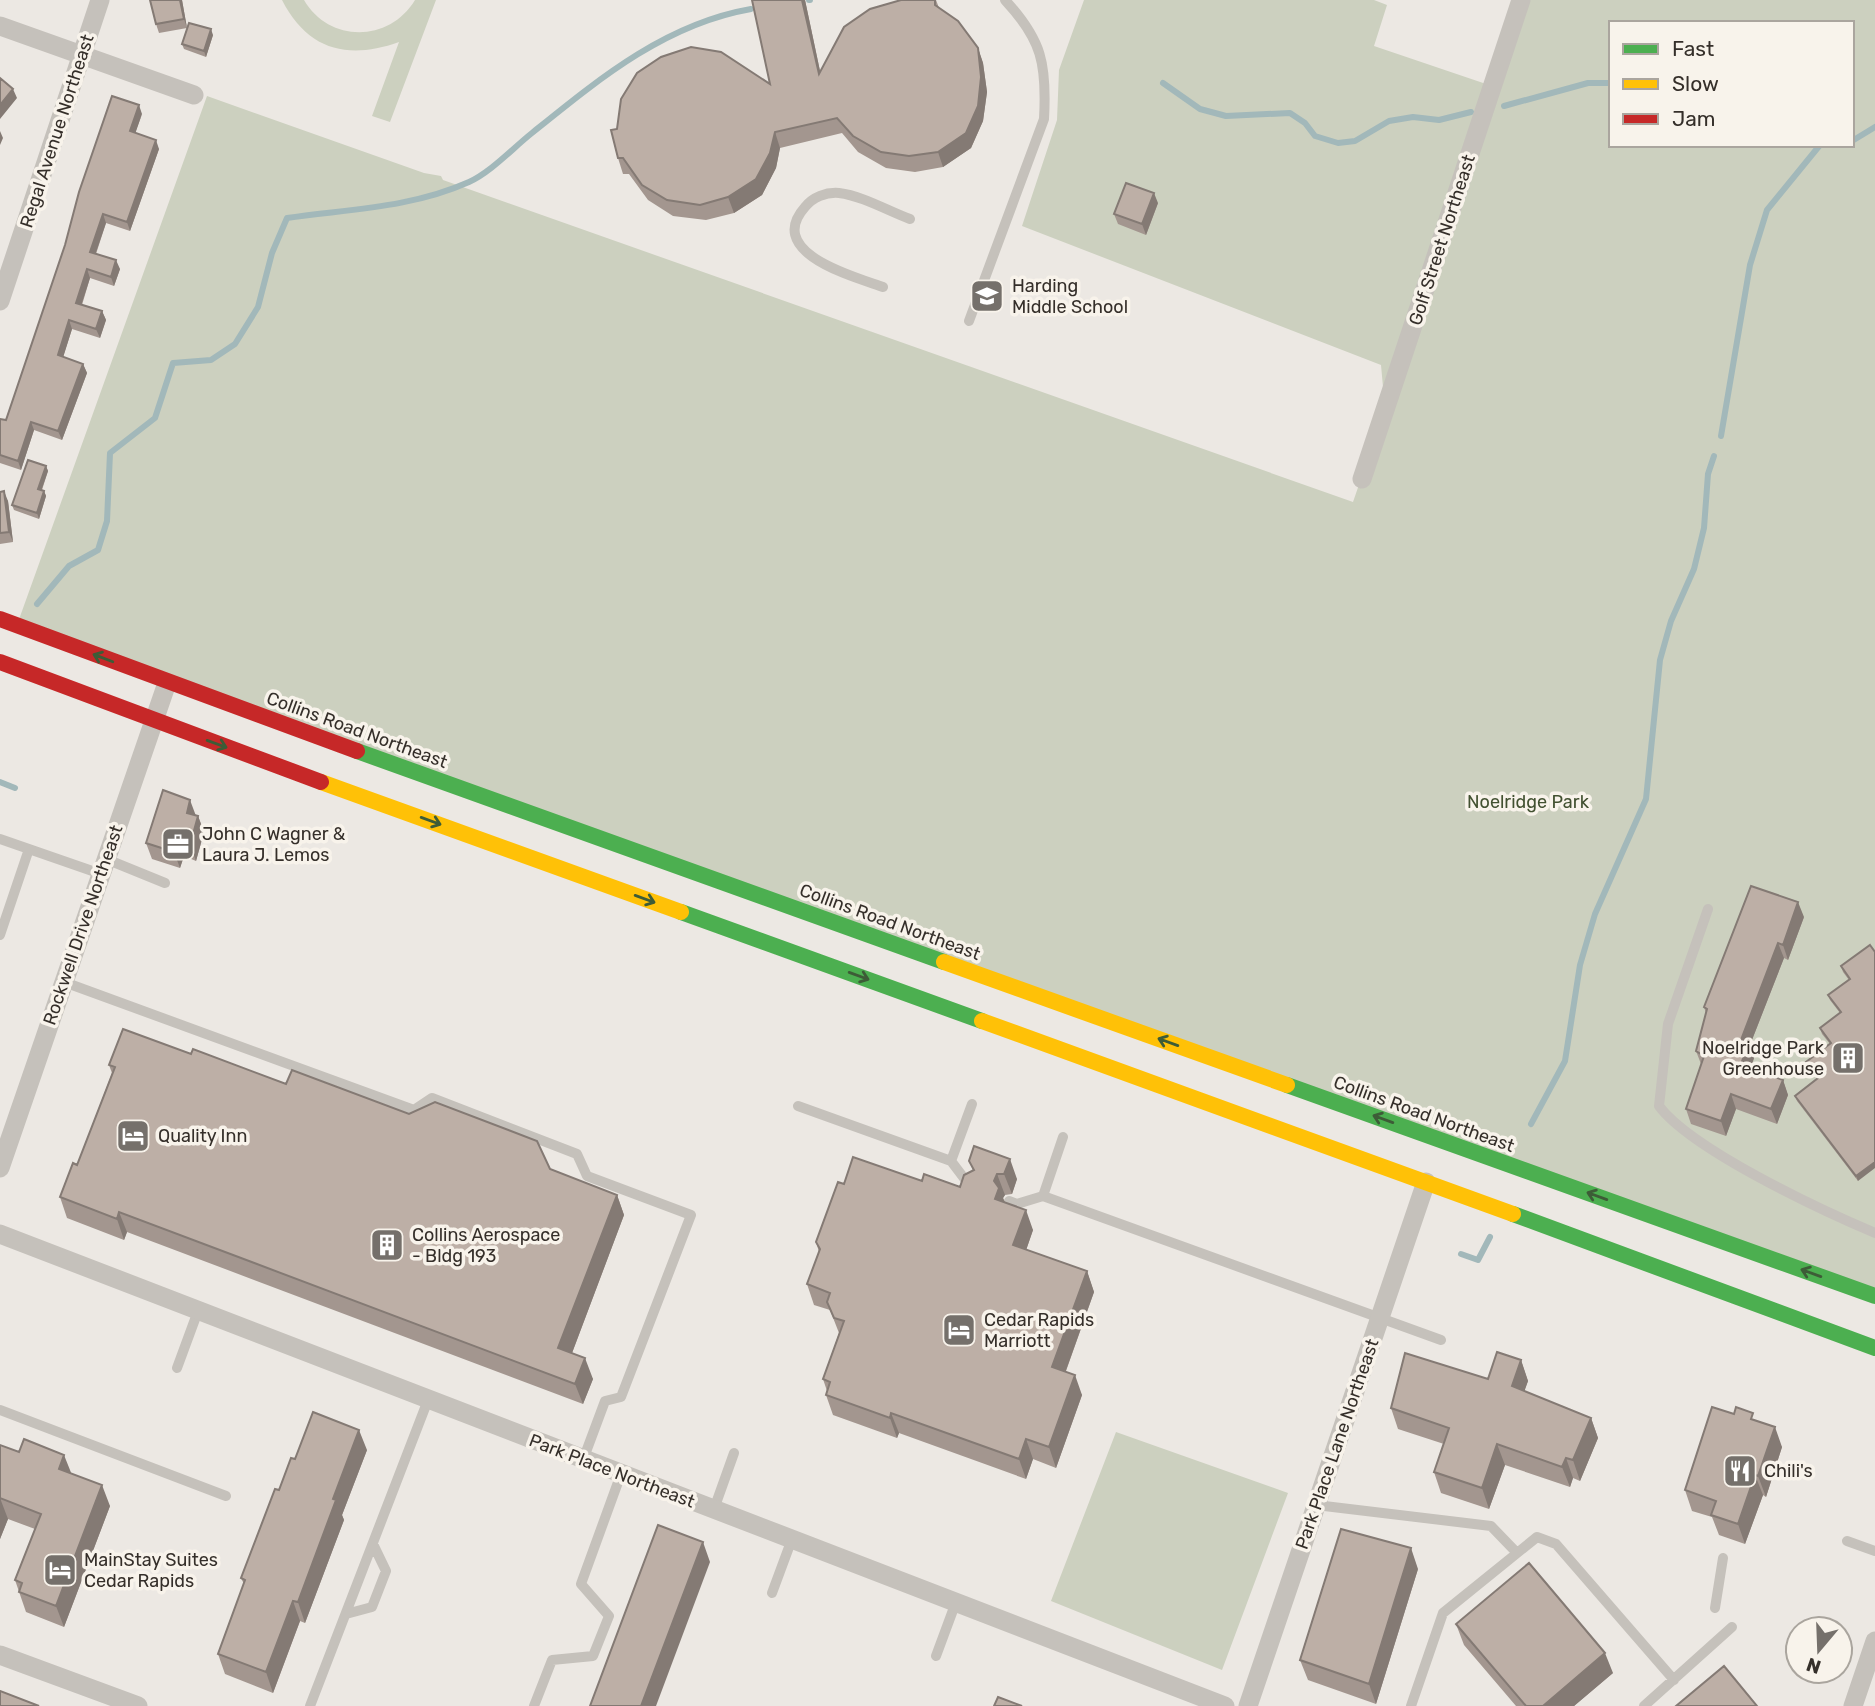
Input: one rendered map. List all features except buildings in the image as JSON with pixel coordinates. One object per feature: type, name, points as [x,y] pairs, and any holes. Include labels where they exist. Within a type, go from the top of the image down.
[{"type":"highway","name":"Collins Road Northeast","points":[[0,618],[167,683],[1875,1296]]},
{"type":"highway","points":[[0,662],[153,721],[1426,1182],[1875,1348]]},
{"type":"highway","points":[[1426,1182],[1444,1171]]},
{"type":"highway","name":"Collins Road Northeast","points":[[1694,1250],[1769,1258]]},
{"type":"street","name":"Regal Avenue Northeast","points":[[1,295],[100,0]]},
{"type":"street","name":"Golf Street Northeast","points":[[1362,479],[1521,0]]},
{"type":"street","points":[[0,26],[194,95]]},
{"type":"street","name":"Rockwell Drive Northeast","points":[[0,1168],[167,683]]},
{"type":"street","name":"Park Place Lane Northeast","points":[[1248,1706],[1426,1182]]},
{"type":"street","name":"Park Place Northeast","points":[[0,1234],[1225,1706]]},
{"type":"street","points":[[1853,1706],[1875,1641]]},
{"type":"street","points":[[0,1654],[138,1706]]},
{"type":"lane","points":[[969,321],[1044,119],[1046,87],[1041,57],[1030,26],[1005,0]]},
{"type":"lane","points":[[883,287],[811,258],[800,245],[796,230],[799,213],[810,201],[823,194],[837,193],[910,219]]},
{"type":"lane","points":[[0,839],[29,849],[165,883]]},
{"type":"lane","points":[[0,935],[29,849]]},
{"type":"lane","points":[[1708,909],[1668,1024],[1659,1105],[1671,1122],[1709,1147],[1781,1188],[1875,1233]]},
{"type":"lane","points":[[64,982],[414,1110],[432,1098],[577,1154],[587,1176],[691,1215],[621,1397],[605,1401],[583,1460]]},
{"type":"lane","points":[[951,1161],[972,1104]]},
{"type":"lane","points":[[798,1106],[951,1161],[967,1185],[974,1188]]},
{"type":"lane","points":[[1043,1196],[1063,1137]]},
{"type":"lane","points":[[1009,1201],[1017,1204],[1043,1196],[1441,1340]]},
{"type":"lane","points":[[177,1368],[198,1311]]},
{"type":"lane","points":[[310,1706],[428,1401]]},
{"type":"lane","points":[[0,1410],[226,1496]]},
{"type":"lane","points":[[714,1509],[734,1453]]},
{"type":"lane","points":[[534,1706],[552,1660],[593,1656],[609,1616],[581,1584],[621,1474]]},
{"type":"lane","points":[[1316,1505],[1491,1526],[1517,1553]]},
{"type":"lane","points":[[1411,1706],[1443,1613],[1537,1537],[1556,1544],[1674,1679]]},
{"type":"lane","points":[[772,1593],[792,1539]]},
{"type":"lane","points":[[1847,1541],[1875,1551]]},
{"type":"lane","points":[[346,1614],[372,1608],[386,1571],[373,1544]]},
{"type":"lane","points":[[1715,1608],[1723,1558]]},
{"type":"lane","points":[[936,1656],[956,1602]]},
{"type":"lane","points":[[1644,1706],[1732,1628]]},
{"type":"green space","points":[[282,0],[304,0],[315,14],[328,24],[359,32],[390,24],[404,14],[415,0],[436,0],[390,122],[372,116],[399,42],[363,50],[332,47],[304,31]]},
{"type":"green space","name":"Noelridge Park","points":[[1084,0],[1374,0],[1387,5],[1374,46],[1492,86],[1521,0],[1875,0],[1875,1296],[17,625],[207,96],[424,173],[441,176],[443,180],[1353,502],[1385,409],[1381,365],[1022,226],[1057,120],[1059,70]]},
{"type":"green space","points":[[1116,1432],[1288,1493],[1222,1670],[1051,1601]]},
{"type":"waterway","points":[[37,604],[69,566],[98,550],[107,521],[110,453],[155,418],[173,363],[211,360],[235,344],[258,307],[272,253],[287,218],[402,202],[447,191],[469,182],[494,166],[582,93],[634,56],[690,27],[751,9]]},
{"type":"waterway","points":[[1163,83],[1200,109],[1226,116],[1290,113],[1305,123],[1315,136],[1338,143],[1355,141],[1389,121],[1413,117],[1439,120],[1471,112]]},
{"type":"waterway","points":[[1504,106],[1588,83],[1609,83]]},
{"type":"waterway","points":[[1854,140],[1875,127]]},
{"type":"waterway","points":[[1721,436],[1750,265],[1767,210],[1818,147]]},
{"type":"waterway","points":[[1531,1124],[1565,1061],[1580,965],[1595,914],[1646,799],[1660,660],[1671,621],[1694,569],[1704,528],[1708,474],[1714,456]]},
{"type":"waterway","points":[[0,782],[15,788]]},
{"type":"waterway","points":[[1461,1254],[1478,1260],[1490,1237]]},
{"type":"traffic: fast","points":[[357,751],[944,962]]},
{"type":"traffic: fast","points":[[681,912],[982,1021]]},
{"type":"traffic: fast","points":[[1287,1085],[1875,1296]]},
{"type":"traffic: fast","points":[[1513,1214],[1875,1348]]},
{"type":"traffic: slow","points":[[321,782],[681,912]]},
{"type":"traffic: slow","points":[[944,962],[1287,1085]]},
{"type":"traffic: slow","points":[[982,1021],[1513,1214]]},
{"type":"traffic: jam","points":[[0,619],[357,751]]},
{"type":"traffic: jam","points":[[0,662],[321,782]]},
{"type":"place","name":"Harding Middle School","points":[[987,296]]},
{"type":"place","name":"John C Wagner & Laura J. Lemos","points":[[178,844]]},
{"type":"place","name":"Noelridge Park Greenhouse","points":[[1848,1058]]},
{"type":"place","name":"Quality Inn","points":[[133,1136]]},
{"type":"place","name":"Collins Aerospace - Bldg 193","points":[[387,1245]]},
{"type":"place","name":"Cedar Rapids Marriott","points":[[959,1330]]},
{"type":"place","name":"Chili's","points":[[1740,1471]]},
{"type":"place","name":"MainStay Suites Cedar Rapids","points":[[60,1570]]}]
